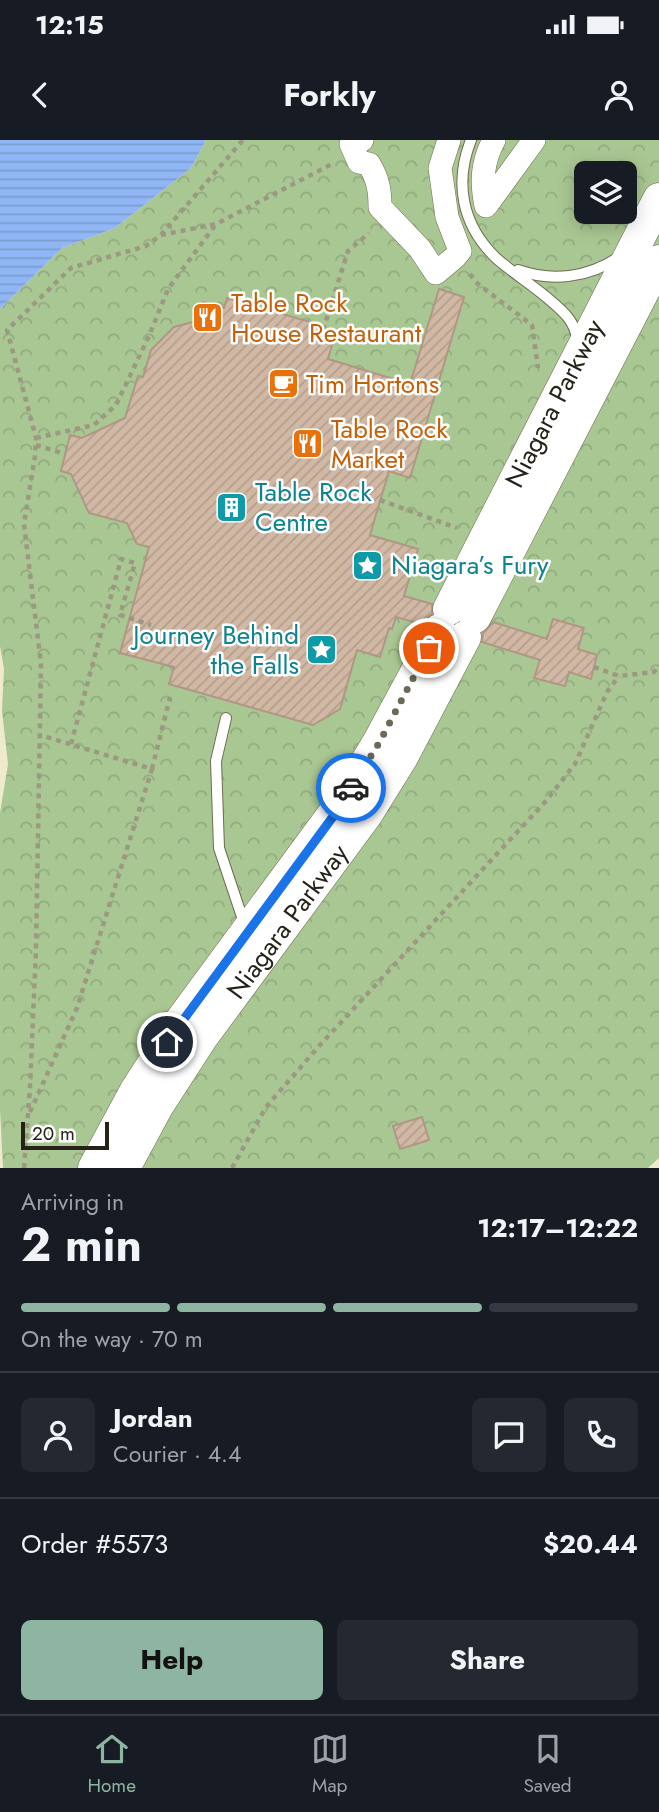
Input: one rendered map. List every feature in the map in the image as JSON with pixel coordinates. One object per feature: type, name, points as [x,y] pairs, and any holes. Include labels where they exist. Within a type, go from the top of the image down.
[{"type":"main road","name":"Niagara Parkway","points":[[94,1168],[135,1092],[180,1021],[348,793],[457,623],[608,332],[654,209]]},
{"type":"main road","name":"Niagara Parkway","points":[[124,1168],[158,1105],[202,1037],[366,815],[408,747],[554,373],[608,332],[659,261]]},
{"type":"street","points":[[358,147],[359,162],[369,164],[376,175],[380,188],[380,207],[420,249],[436,273],[460,251],[447,217],[440,168],[449,140]]},
{"type":"street","points":[[494,140],[484,164],[483,192],[486,206],[534,140]]},
{"type":"lane","points":[[471,140],[462,170],[461,185],[467,210],[480,239],[497,258],[560,309],[576,330],[577,350],[554,373]]},
{"type":"lane","points":[[510,267],[533,275],[555,278],[579,275],[600,268],[617,258],[654,209]]},
{"type":"lane","points":[[560,309],[608,332]]},
{"type":"lane","points":[[226,718],[216,761],[219,848],[247,932]]},
{"type":"path","points":[[24,1168],[36,949],[41,664],[24,524],[36,438],[6,330],[71,268],[145,246],[161,235],[243,140]]},
{"type":"path","points":[[161,235],[216,223],[358,147]]},
{"type":"path","points":[[36,438],[94,425],[116,405],[168,289],[216,223]]},
{"type":"path","points":[[323,330],[348,251],[364,236],[395,225]]},
{"type":"path","points":[[455,257],[478,284],[532,325],[554,373]]},
{"type":"path","points":[[36,445],[65,454]]},
{"type":"path","points":[[380,500],[464,531]]},
{"type":"path","points":[[71,744],[121,559],[135,563],[120,615],[151,625]]},
{"type":"path","points":[[594,667],[619,676],[654,672],[659,666]]},
{"type":"path","points":[[232,1168],[266,1107],[545,802],[575,764],[607,692],[619,676]]},
{"type":"path","points":[[28,1118],[77,1008],[152,769],[170,697]]},
{"type":"path","points":[[40,735],[152,769]]},
{"type":"green space","points":[[206,140],[659,140],[659,1158],[648,1168],[3,1168],[0,1109],[0,813],[8,764],[2,711],[4,669],[0,646],[0,309],[62,248],[115,228],[191,168]]},
{"type":"water","points":[[0,140],[206,140],[191,168],[115,228],[62,248],[0,309]]},
{"type":"building","name":"Table Rock Centre","points":[[439,289],[464,297],[410,478],[389,471],[370,535],[418,549],[404,596],[432,604],[432,614],[421,624],[396,617],[392,629],[389,628],[380,657],[357,650],[340,709],[313,725],[169,684],[174,667],[120,653],[149,547],[137,544],[127,523],[89,513],[71,474],[61,471],[70,435],[82,438],[125,418],[138,376],[143,377],[151,350],[174,327],[197,321],[203,302],[224,308],[227,298],[317,324],[316,328],[335,334],[328,359],[410,384]]},
{"type":"building","points":[[553,619],[584,628],[578,649],[597,655],[591,679],[569,672],[565,686],[534,678],[540,660],[482,642],[483,633],[493,622],[547,639]]},
{"type":"building","points":[[422,1117],[429,1140],[400,1149],[393,1126]]},
{"type":"way so far","points":[[351,788],[379,743],[429,648]]},
{"type":"place","name":"Table Rock House Restaurant","points":[[208,318]]},
{"type":"place","name":"Tim Hortons","points":[[283,384]]},
{"type":"place","name":"Table Rock Market","points":[[308,444]]},
{"type":"place","name":"Table Rock Centre","points":[[232,507]]},
{"type":"place","name":"Niagara’s Fury","points":[[368,565]]},
{"type":"place","name":"Journey Behind the Falls","points":[[322,650]]},
{"type":"route","points":[[167,1042],[332,818],[351,788]]}]
